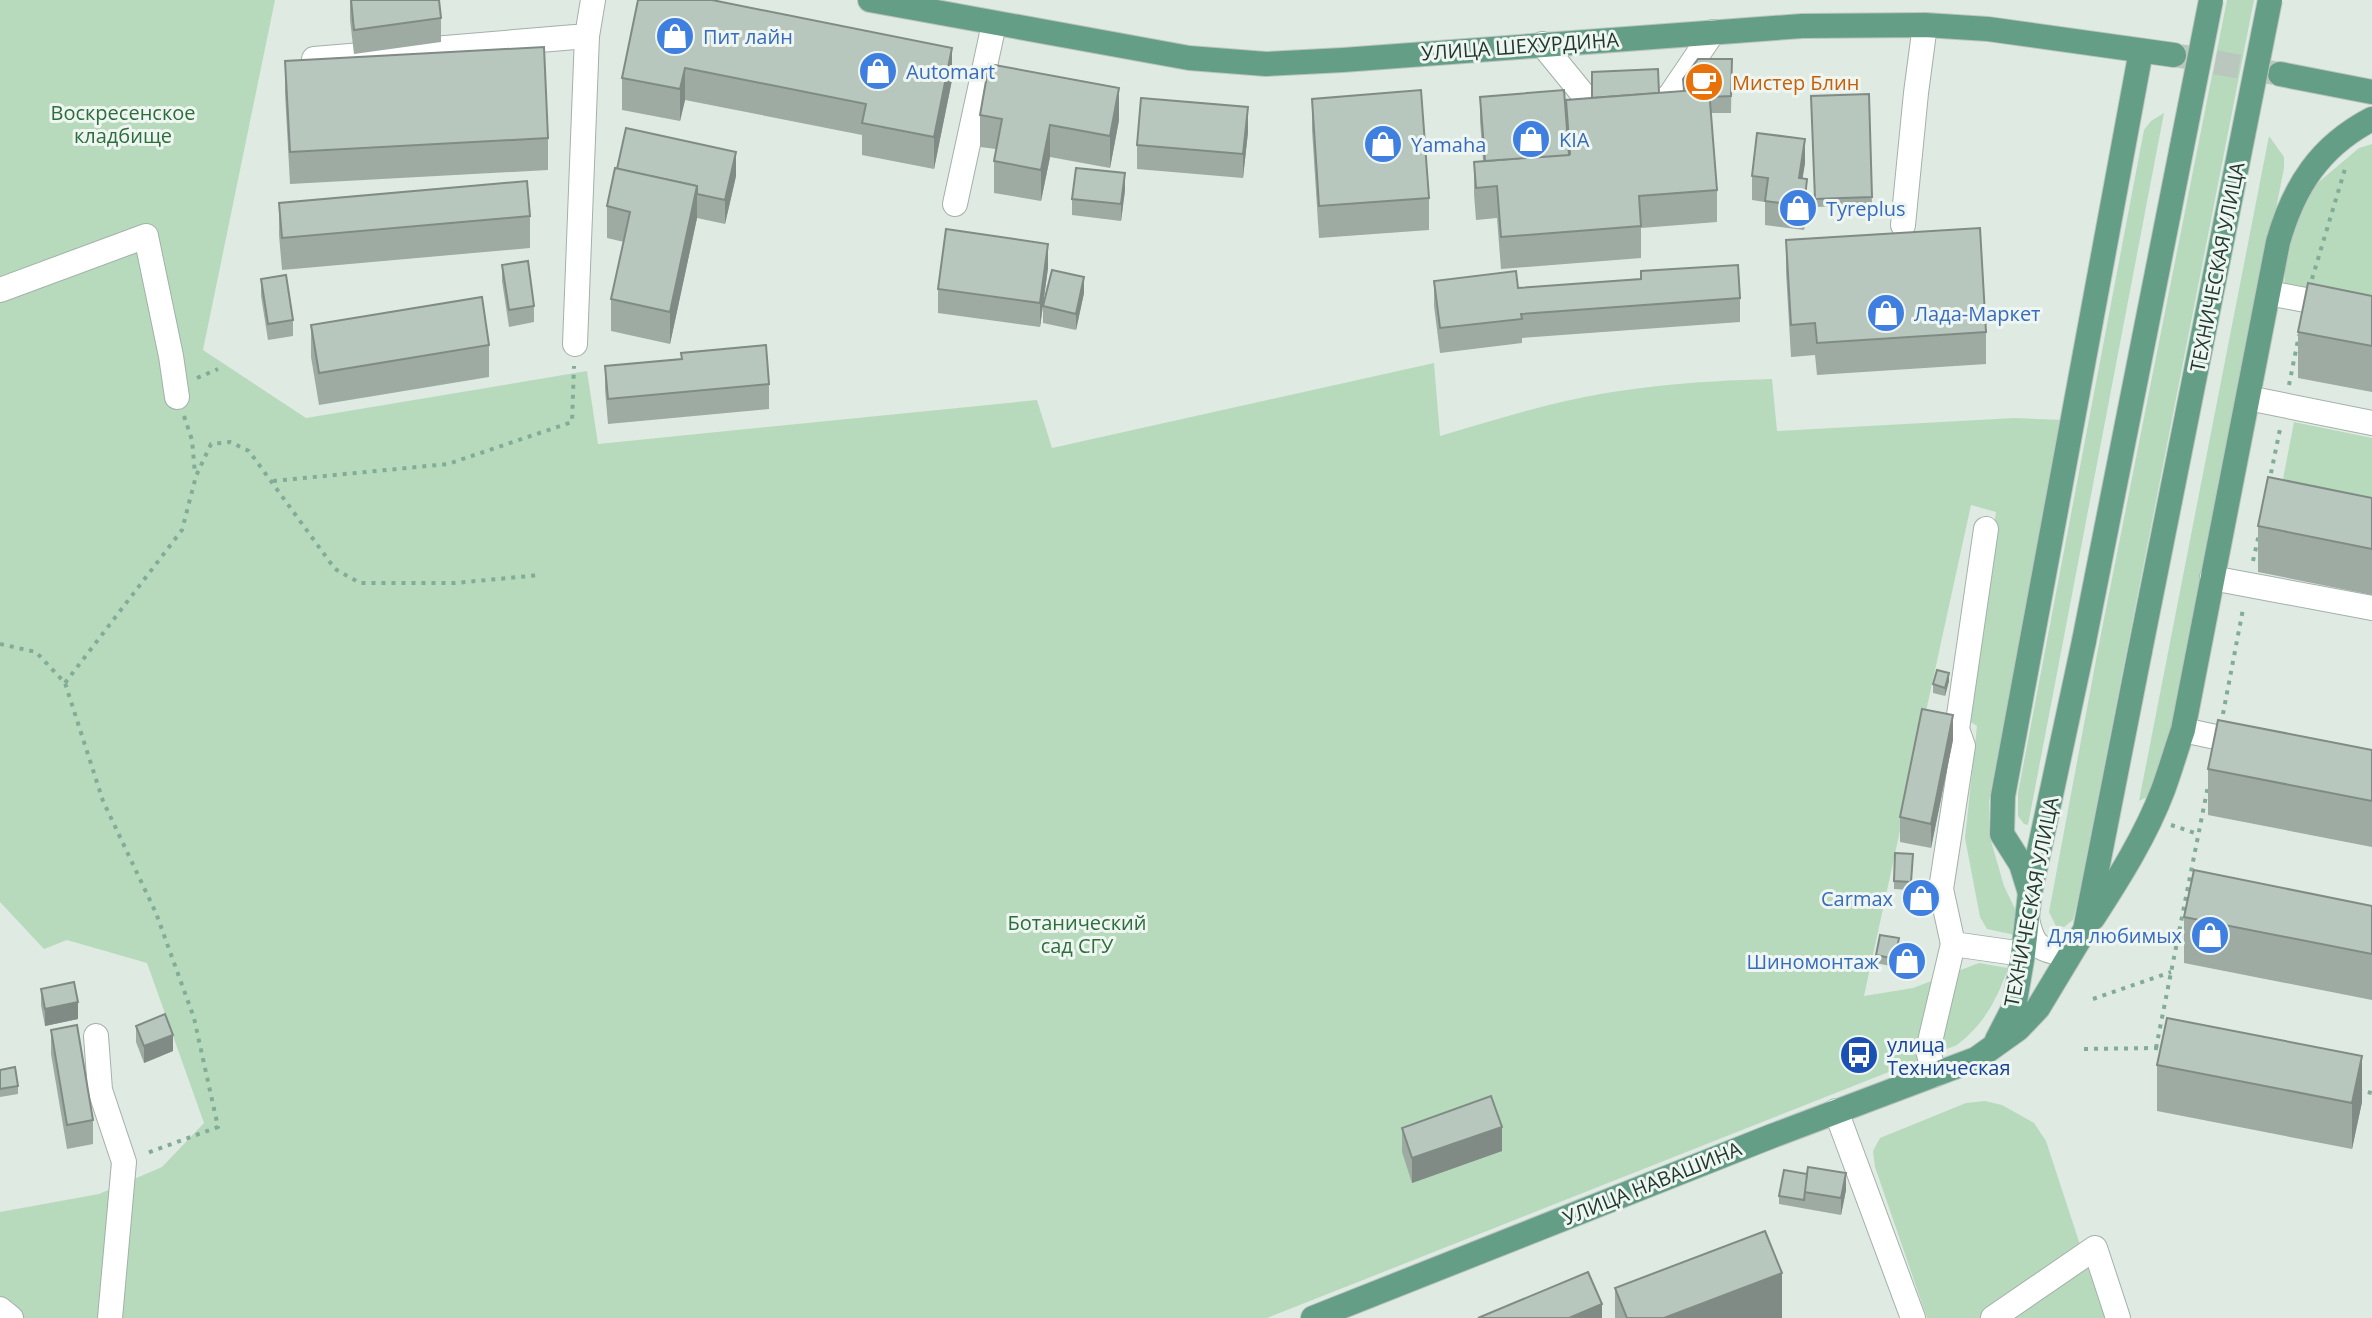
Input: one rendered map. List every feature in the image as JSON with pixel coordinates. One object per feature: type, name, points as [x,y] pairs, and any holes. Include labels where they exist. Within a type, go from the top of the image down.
[{"type":"main road","name":"УЛИЦА ШЕХУРДИНА","points":[[870,0],[1189,58],[1266,64],[1802,26],[1925,25],[1988,29],[2174,55]]},
{"type":"main road","name":"ТЕХНИЧЕСКАЯ УЛИЦА","points":[[1991,1050],[2014,1007],[2030,893],[2084,641],[2211,0]]},
{"type":"main road","name":"ТЕХНИЧЕСКАЯ УЛИЦА","points":[[1991,1050],[2038,1008],[2082,934],[2270,0]]},
{"type":"main road","points":[[2030,893],[2021,864],[2002,834],[2003,796],[2141,51]]},
{"type":"main road","points":[[2280,74],[2372,92]]},
{"type":"main road","points":[[2082,934],[2116,883],[2150,819],[2163,791],[2183,730],[2286,213],[2321,157],[2346,133],[2372,119]]},
{"type":"main road","name":"УЛИЦА НАВАШИНА","points":[[1313,1318],[1836,1111],[1976,1059],[1991,1050]]},
{"type":"street","points":[[575,344],[587,36],[593,0]]},
{"type":"street","points":[[955,204],[994,24]]},
{"type":"street","points":[[1903,225],[1925,25]]},
{"type":"street","points":[[1542,44],[1586,98],[1667,100],[1713,32]]},
{"type":"street","points":[[314,59],[587,36]]},
{"type":"street","points":[[0,290],[146,236],[177,397]]},
{"type":"street","points":[[2269,293],[2372,313]]},
{"type":"street","points":[[2248,398],[2372,423]]},
{"type":"street","points":[[1934,1075],[1928,1050],[1953,944],[1941,889],[1963,746],[1957,729],[1986,529]]},
{"type":"street","points":[[2212,578],[2372,608]]},
{"type":"street","points":[[2183,730],[2264,747]]},
{"type":"street","points":[[2027,919],[2031,938],[2044,951],[2061,953],[2082,934]]},
{"type":"street","points":[[1953,944],[2023,954]]},
{"type":"street","points":[[96,1036],[100,1090],[124,1162],[110,1318]]},
{"type":"street","points":[[1836,1111],[1913,1318]]},
{"type":"street","points":[[1993,1318],[2095,1248],[2118,1318]]},
{"type":"street","points":[[0,1309],[11,1318]]},
{"type":"path","points":[[2267,495],[2306,300],[2346,167]]},
{"type":"path","points":[[273,481],[448,464],[572,422],[575,344]]},
{"type":"path","points":[[65,683],[182,530],[196,476],[211,444],[230,442],[249,451],[335,569],[360,583],[455,583],[540,575]]},
{"type":"path","points":[[2218,738],[2261,525]]},
{"type":"path","points":[[0,644],[36,652],[65,683],[103,801],[156,913],[194,1018],[218,1127],[124,1162]]},
{"type":"path","points":[[2156,1048],[2210,779]]},
{"type":"path","points":[[2093,999],[2171,972]]},
{"type":"path","points":[[2084,1049],[2156,1048],[2171,1051]]},
{"type":"path","points":[[2357,1090],[2372,1093]]},
{"type":"green space","name":"Ботанический сад СГУ","points":[[0,0],[275,0],[203,350],[306,418],[587,371],[598,444],[1037,400],[1052,448],[1434,363],[1440,436],[1598,394],[1685,383],[1772,379],[1777,431],[2014,418],[2062,420],[1989,801],[1989,834],[2004,886],[2017,913],[2015,935],[1987,929],[1980,917],[1965,838],[1977,726],[1964,718],[1996,512],[1971,505],[1864,996],[1913,988],[1979,963],[2008,968],[1999,991],[1975,1029],[1957,1045],[1267,1318],[0,1318],[0,1212],[99,1194],[162,1167],[204,1123],[147,963],[67,940],[44,949],[0,902]]},
{"type":"green space","points":[[2227,0],[2254,0],[2078,900],[2073,920],[2064,927],[2056,926],[2049,912]]},
{"type":"green space","points":[[2164,113],[2028,825],[2018,816],[2018,793],[2144,130]]},
{"type":"green space","points":[[2269,136],[2284,157],[2284,168],[2175,727],[2149,796],[2139,801]]},
{"type":"green space","points":[[2372,144],[2372,305],[2284,289],[2286,254],[2294,219],[2307,192],[2359,148]]},
{"type":"green space","points":[[2294,422],[2372,438],[2372,519],[2279,500]]},
{"type":"green space","points":[[1985,1101],[2002,1105],[2034,1123],[2046,1141],[2089,1272],[2107,1298],[2114,1318],[1927,1318],[1875,1167],[1873,1151],[1880,1138],[1966,1103]]},
{"type":"building","points":[[351,0],[439,0],[441,18],[354,30]]},
{"type":"building","points":[[638,0],[712,0],[952,48],[934,137],[862,123],[866,104],[685,68],[680,89],[622,78]]},
{"type":"building","points":[[544,47],[548,138],[290,152],[285,61]]},
{"type":"building","points":[[1698,59],[1732,59],[1731,96],[1710,97],[1709,89],[1684,91],[1683,79]]},
{"type":"building","points":[[989,64],[1119,88],[1110,136],[1050,125],[1041,170],[994,161],[1002,119],[980,115]]},
{"type":"building","points":[[1658,69],[1659,93],[1592,98],[1592,72]]},
{"type":"building","points":[[1709,89],[1717,190],[1639,196],[1641,226],[1501,237],[1497,186],[1476,188],[1474,162],[1570,154],[1566,100]]},
{"type":"building","points":[[1421,90],[1429,198],[1319,206],[1312,99]]},
{"type":"building","points":[[1564,90],[1569,155],[1485,161],[1480,97]]},
{"type":"building","points":[[1869,94],[1872,197],[1815,199],[1811,96]]},
{"type":"building","points":[[1141,98],[1248,107],[1243,154],[1137,145]]},
{"type":"building","points":[[626,128],[736,152],[725,200],[697,194],[697,186],[617,169]]},
{"type":"building","points":[[1757,133],[1805,139],[1799,178],[1807,179],[1804,206],[1765,201],[1768,178],[1752,176]]},
{"type":"building","points":[[615,168],[697,186],[670,312],[611,299],[630,212],[607,206]]},
{"type":"building","points":[[1076,168],[1125,173],[1121,204],[1072,199]]},
{"type":"building","points":[[527,181],[530,216],[282,238],[279,203]]},
{"type":"building","name":"Лада-Маркет","points":[[1980,228],[1986,332],[1817,343],[1815,323],[1791,325],[1786,240]]},
{"type":"building","points":[[946,229],[1048,244],[1040,303],[938,289]]},
{"type":"building","points":[[528,261],[534,306],[509,310],[502,265]]},
{"type":"building","points":[[1738,265],[1740,298],[1521,314],[1522,319],[1440,328],[1434,281],[1516,271],[1518,288],[1641,279],[1641,271]]},
{"type":"building","points":[[1052,270],[1084,277],[1076,314],[1043,306]]},
{"type":"building","points":[[286,275],[293,320],[268,324],[261,279]]},
{"type":"building","points":[[2308,283],[2372,296],[2372,346],[2298,332]]},
{"type":"building","points":[[482,297],[489,345],[319,373],[311,325]]},
{"type":"building","points":[[766,345],[769,384],[608,399],[605,366],[682,359],[681,353]]},
{"type":"building","points":[[2268,477],[2372,498],[2372,549],[2258,526]]},
{"type":"building","points":[[1937,670],[1949,673],[1945,688],[1933,684]]},
{"type":"building","points":[[1922,709],[1953,715],[1931,824],[1900,817]]},
{"type":"building","points":[[2218,720],[2372,750],[2372,801],[2208,769]]},
{"type":"building","points":[[1895,853],[1913,854],[1911,882],[1894,881]]},
{"type":"building","points":[[2194,870],[2372,906],[2372,954],[2184,917]]},
{"type":"building","points":[[1880,935],[1899,938],[1895,959],[1876,955]]},
{"type":"building","points":[[74,982],[78,1002],[45,1009],[41,989]]},
{"type":"building","points":[[165,1014],[173,1035],[144,1046],[136,1026]]},
{"type":"building","points":[[2167,1018],[2362,1056],[2352,1103],[2157,1065]]},
{"type":"building","points":[[77,1025],[93,1120],[67,1125],[51,1030]]},
{"type":"building","points":[[15,1067],[18,1086],[0,1089],[0,1070]]},
{"type":"building","points":[[1491,1096],[1502,1127],[1412,1158],[1402,1128]]},
{"type":"building","points":[[1808,1167],[1846,1173],[1841,1198],[1804,1192]]},
{"type":"building","points":[[1784,1170],[1807,1174],[1804,1200],[1779,1196]]},
{"type":"building","points":[[1765,1231],[1782,1273],[1664,1318],[1627,1318],[1615,1288]]},
{"type":"building","points":[[1588,1272],[1602,1304],[1569,1318],[1478,1318]]},
{"type":"tunnel","points":[[2180,56],[2274,73]]},
{"type":"place","name":"Пит лайн","points":[[675,36]]},
{"type":"place","name":"Automart","points":[[878,71]]},
{"type":"place","name":"Мистер Блин","points":[[1704,82]]},
{"type":"place","name":"KIA","points":[[1531,139]]},
{"type":"place","name":"Yamaha","points":[[1383,144]]},
{"type":"place","name":"Tyreplus","points":[[1798,208]]},
{"type":"place","name":"Лада-Маркет","points":[[1886,313]]},
{"type":"place","name":"Carmax","points":[[1921,898]]},
{"type":"place","name":"Для любимых","points":[[2210,935]]},
{"type":"place","name":"Шиномонтаж","points":[[1907,961]]},
{"type":"place","name":"улица Техническая","points":[[1859,1055]]},
{"type":"park label","name":"Воскресенское кладбище","points":[[123,124]]}]
